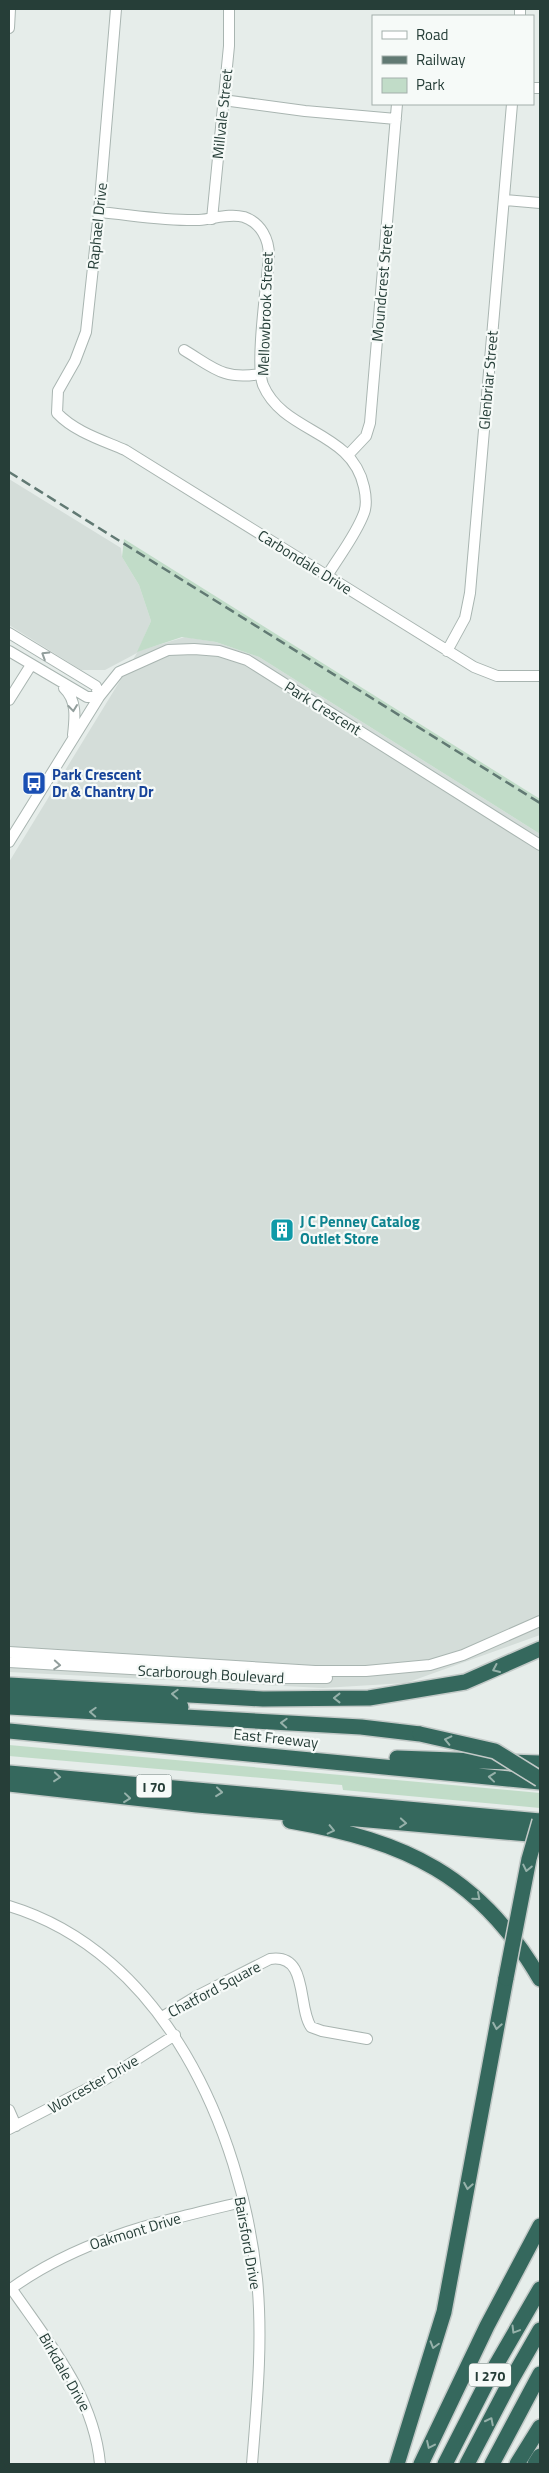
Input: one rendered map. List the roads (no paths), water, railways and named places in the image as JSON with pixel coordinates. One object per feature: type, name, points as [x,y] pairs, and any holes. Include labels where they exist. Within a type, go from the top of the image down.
[{"type":"highway","points":[[9,1685],[263,1699],[370,1698],[465,1682],[540,1649]]},
{"type":"highway","points":[[9,1696],[193,1708],[246,1721]]},
{"type":"highway","points":[[9,1707],[361,1727],[420,1734],[495,1751],[540,1780]]},
{"type":"highway","name":"East Freeway","points":[[9,1731],[540,1780]]},
{"type":"highway","points":[[275,1755],[540,1763]]},
{"type":"highway","name":"I 70","points":[[9,1772],[540,1821]]},
{"type":"highway","points":[[9,1784],[197,1805],[540,1835]]},
{"type":"highway","points":[[197,1805],[304,1823],[366,1838],[414,1855],[454,1879],[494,1914],[525,1952],[540,1979]]},
{"type":"highway","points":[[397,2464],[444,2312],[529,1859],[540,1821]]},
{"type":"highway","points":[[421,2464],[487,2326],[540,2226]]},
{"type":"highway","points":[[475,2354],[540,2249]]},
{"type":"highway","name":"I 270","points":[[445,2464],[496,2364],[540,2289]]},
{"type":"highway","name":"I 270","points":[[468,2464],[540,2330]]},
{"type":"highway","points":[[492,2464],[540,2374]]},
{"type":"highway","points":[[517,2464],[540,2427]]},
{"type":"highway","points":[[535,2464],[540,2456]]},
{"type":"street","points":[[9,28],[10,9]]},
{"type":"street","name":"Raphael Drive","points":[[76,428],[57,414],[56,399],[61,384],[76,361],[84,342],[99,212],[116,9]]},
{"type":"street","name":"Millvale Street","points":[[212,219],[222,100],[230,33],[229,9]]},
{"type":"street","points":[[222,100],[305,111],[396,119]]},
{"type":"street","name":"Moundcrest Street","points":[[349,454],[366,436],[370,423],[397,105]]},
{"type":"street","name":"Glenbriar Street","points":[[447,651],[465,618],[470,593],[512,105]]},
{"type":"street","points":[[504,200],[540,203]]},
{"type":"street","name":"Mellowbrook Street","points":[[99,212],[198,220],[228,216],[244,217],[258,226],[267,240],[269,256],[260,374],[267,394],[281,410],[349,454],[362,477],[366,504],[359,523],[327,576]]},
{"type":"street","points":[[184,350],[226,374],[234,376],[260,374]]},
{"type":"street","name":"Carbondale Drive","points":[[76,428],[125,450],[474,667],[497,676],[540,676]]},
{"type":"street","points":[[9,633],[96,686],[99,697],[87,697],[58,682],[9,651]]},
{"type":"street","name":"Park Crescent","points":[[9,842],[99,697],[119,672],[168,650],[194,648],[219,651],[247,660],[540,845]]},
{"type":"street","points":[[9,700],[13,686],[31,665]]},
{"type":"street","points":[[58,682],[70,693],[73,702],[74,725],[72,740]]},
{"type":"street","name":"Scarborough Boulevard","points":[[9,1652],[348,1672],[411,1668],[463,1655],[540,1621]]},
{"type":"street","name":"Scarborough Boulevard","points":[[9,1662],[285,1678],[370,1678],[401,1674],[411,1668]]},
{"type":"street","name":"Bairsford Drive","points":[[9,1906],[37,1916],[92,1949],[127,1977],[175,2035],[210,2101],[224,2140],[242,2202],[257,2278],[260,2342],[252,2464]]},
{"type":"street","name":"Chatford Square","points":[[162,2017],[196,1996],[270,1959],[280,1958],[290,1963],[297,1972],[311,2027],[322,2031],[366,2039]]},
{"type":"street","name":"Worcester Drive","points":[[13,2128],[106,2079],[175,2035]]},
{"type":"street","points":[[9,2110],[13,2128]]},
{"type":"street","name":"Oakmont Drive","points":[[10,2289],[42,2268],[102,2239],[142,2226],[242,2202]]},
{"type":"street","name":"Birkdale Drive","points":[[10,2289],[59,2356],[83,2396],[95,2433],[100,2464]]},
{"type":"railway","points":[[9,472],[540,803]]},
{"type":"place","name":"Park Crescent Dr & Chantry Dr","points":[[34,783]]},
{"type":"place","name":"J C Penney Catalog Outlet Store","points":[[282,1230]]}]
